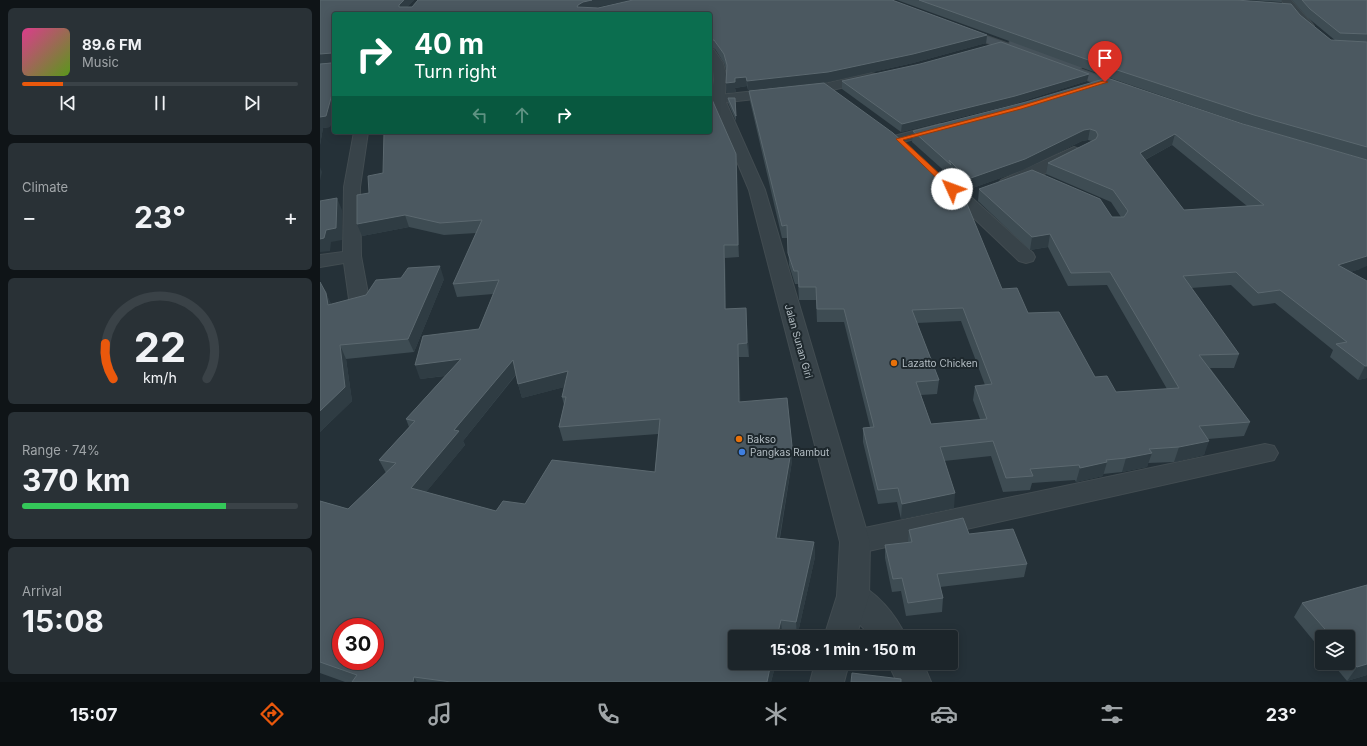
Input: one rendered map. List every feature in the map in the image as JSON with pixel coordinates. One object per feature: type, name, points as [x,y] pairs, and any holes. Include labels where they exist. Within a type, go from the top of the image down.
[{"type":"main road","points":[[949,22],[1140,91],[1105,82],[1001,44],[949,22]]},
{"type":"street","points":[[1276,6],[1289,3],[1302,20],[1317,33]]},
{"type":"street","points":[[979,50],[1001,44]]},
{"type":"street","points":[[712,55],[717,61],[721,73],[721,86],[714,100]]},
{"type":"street","points":[[714,100],[828,86],[886,73]]},
{"type":"street","points":[[1084,89],[1105,82]]},
{"type":"street","points":[[828,86],[845,99]]},
{"type":"street","name":"Jalan Sunan Giri","points":[[714,100],[757,190],[855,542],[853,596],[842,630]]},
{"type":"street","points":[[899,139],[951,125]]},
{"type":"street","points":[[886,129],[910,150]]},
{"type":"street","points":[[359,299],[352,256],[352,187],[361,134]]},
{"type":"street","points":[[993,188],[1030,174],[1088,146]]},
{"type":"street","points":[[934,172],[1026,257]]},
{"type":"street","points":[[1030,174],[1050,183]]},
{"type":"street","points":[[963,199],[978,194]]},
{"type":"street","points":[[320,261],[352,256]]},
{"type":"street","points":[[855,542],[1265,453]]},
{"type":"street","points":[[853,596],[881,623],[886,630]]},
{"type":"street","points":[[827,682],[830,670]]},
{"type":"street","points":[[908,670],[914,682]]},
{"type":"building","points":[[320,0],[404,0],[399,7],[412,7],[418,0],[592,0],[583,2],[577,7],[598,8],[633,0],[892,0],[987,35],[913,54],[828,72],[747,81],[746,77],[735,78],[735,82],[726,83],[727,65],[724,54],[714,40],[712,40],[712,12],[332,12],[332,53],[320,54]]},
{"type":"building","points":[[919,0],[1236,0],[1291,4],[1300,15],[1331,40],[1367,42],[1367,147],[1254,115],[1111,68]]},
{"type":"building","points":[[1302,0],[1367,0],[1367,34],[1340,33],[1310,9]]},
{"type":"building","points":[[1001,42],[1089,74],[1015,96],[902,124],[842,81],[920,64]]},
{"type":"building","points":[[332,63],[332,94],[326,116],[320,117],[320,64]]},
{"type":"building","points":[[1107,78],[1243,124],[1367,160],[1367,256],[1338,265],[1367,281],[1367,366],[1336,344],[1347,342],[1280,290],[1258,293],[1236,272],[1183,276],[1239,354],[1199,355],[1250,422],[1199,426],[1209,441],[1179,447],[1149,449],[1152,453],[1106,460],[1107,462],[1080,468],[1079,465],[1030,469],[1033,476],[1006,478],[993,441],[940,447],[955,493],[902,504],[898,488],[878,490],[863,428],[874,427],[844,309],[817,309],[816,287],[799,287],[798,271],[794,271],[788,253],[787,225],[782,226],[749,91],[824,83],[893,133],[965,199],[1002,289],[1017,288],[1028,313],[1059,312],[1095,377],[1107,376],[1116,392],[1179,388],[1110,272],[1071,273],[1050,234],[1032,237],[979,189],[1032,170],[1100,199],[1112,217],[1124,217],[1128,211],[1113,190],[1048,163],[1096,139],[1098,135],[1096,131],[1090,129],[1084,130],[1025,159],[968,179],[949,160],[951,165],[913,131],[1026,102]],"holes":[[[1175,134],[1264,205],[1184,210],[1140,153]],[[963,308],[992,384],[975,386],[987,419],[931,424],[916,382],[939,380],[912,310]]]},
{"type":"building","points":[[728,98],[735,98],[736,116]]},
{"type":"building","points":[[712,100],[736,154],[738,245],[724,245],[725,309],[746,308],[747,343],[738,344],[739,402],[787,398],[792,446],[776,538],[814,542],[796,622],[781,620],[779,630],[728,630],[728,670],[770,670],[767,682],[451,682],[414,677],[413,682],[352,682],[357,675],[343,670],[384,670],[384,618],[332,618],[332,666],[320,662],[320,501],[348,509],[396,463],[379,460],[415,421],[406,419],[461,359],[415,365],[423,336],[479,329],[499,280],[453,284],[482,220],[440,223],[405,215],[357,224],[357,195],[369,193],[368,176],[383,173],[384,134],[712,134]],"holes":[[[513,360],[518,384],[568,371],[562,397],[566,397],[559,427],[660,419],[655,472],[552,460],[525,504],[503,501],[496,511],[411,488],[459,431],[454,430]]]},
{"type":"building","points":[[337,198],[336,228],[326,230],[324,238],[320,239],[320,201]]},
{"type":"building","points":[[440,266],[408,339],[340,345],[345,387],[320,411],[320,282],[326,293],[328,305],[366,295],[376,280],[401,278],[408,268]]},
{"type":"building","points":[[963,518],[969,534],[1013,529],[1027,564],[937,574],[943,598],[908,603],[902,578],[893,579],[885,545],[912,542],[909,530]]},
{"type":"building","points":[[1367,585],[1367,664],[1357,667],[1355,665],[1355,630],[1326,630],[1302,603]]},
{"type":"building","points":[[852,673],[901,679],[901,682],[851,682]]},
{"type":"place","name":"Lazatto Chicken","points":[[894,363]]},
{"type":"place","name":"Bakso","points":[[739,439]]},
{"type":"place","name":"Pangkas Rambut","points":[[742,452]]},
{"type":"route","points":[[952,189],[899,139],[1019,108],[1105,82]]}]
